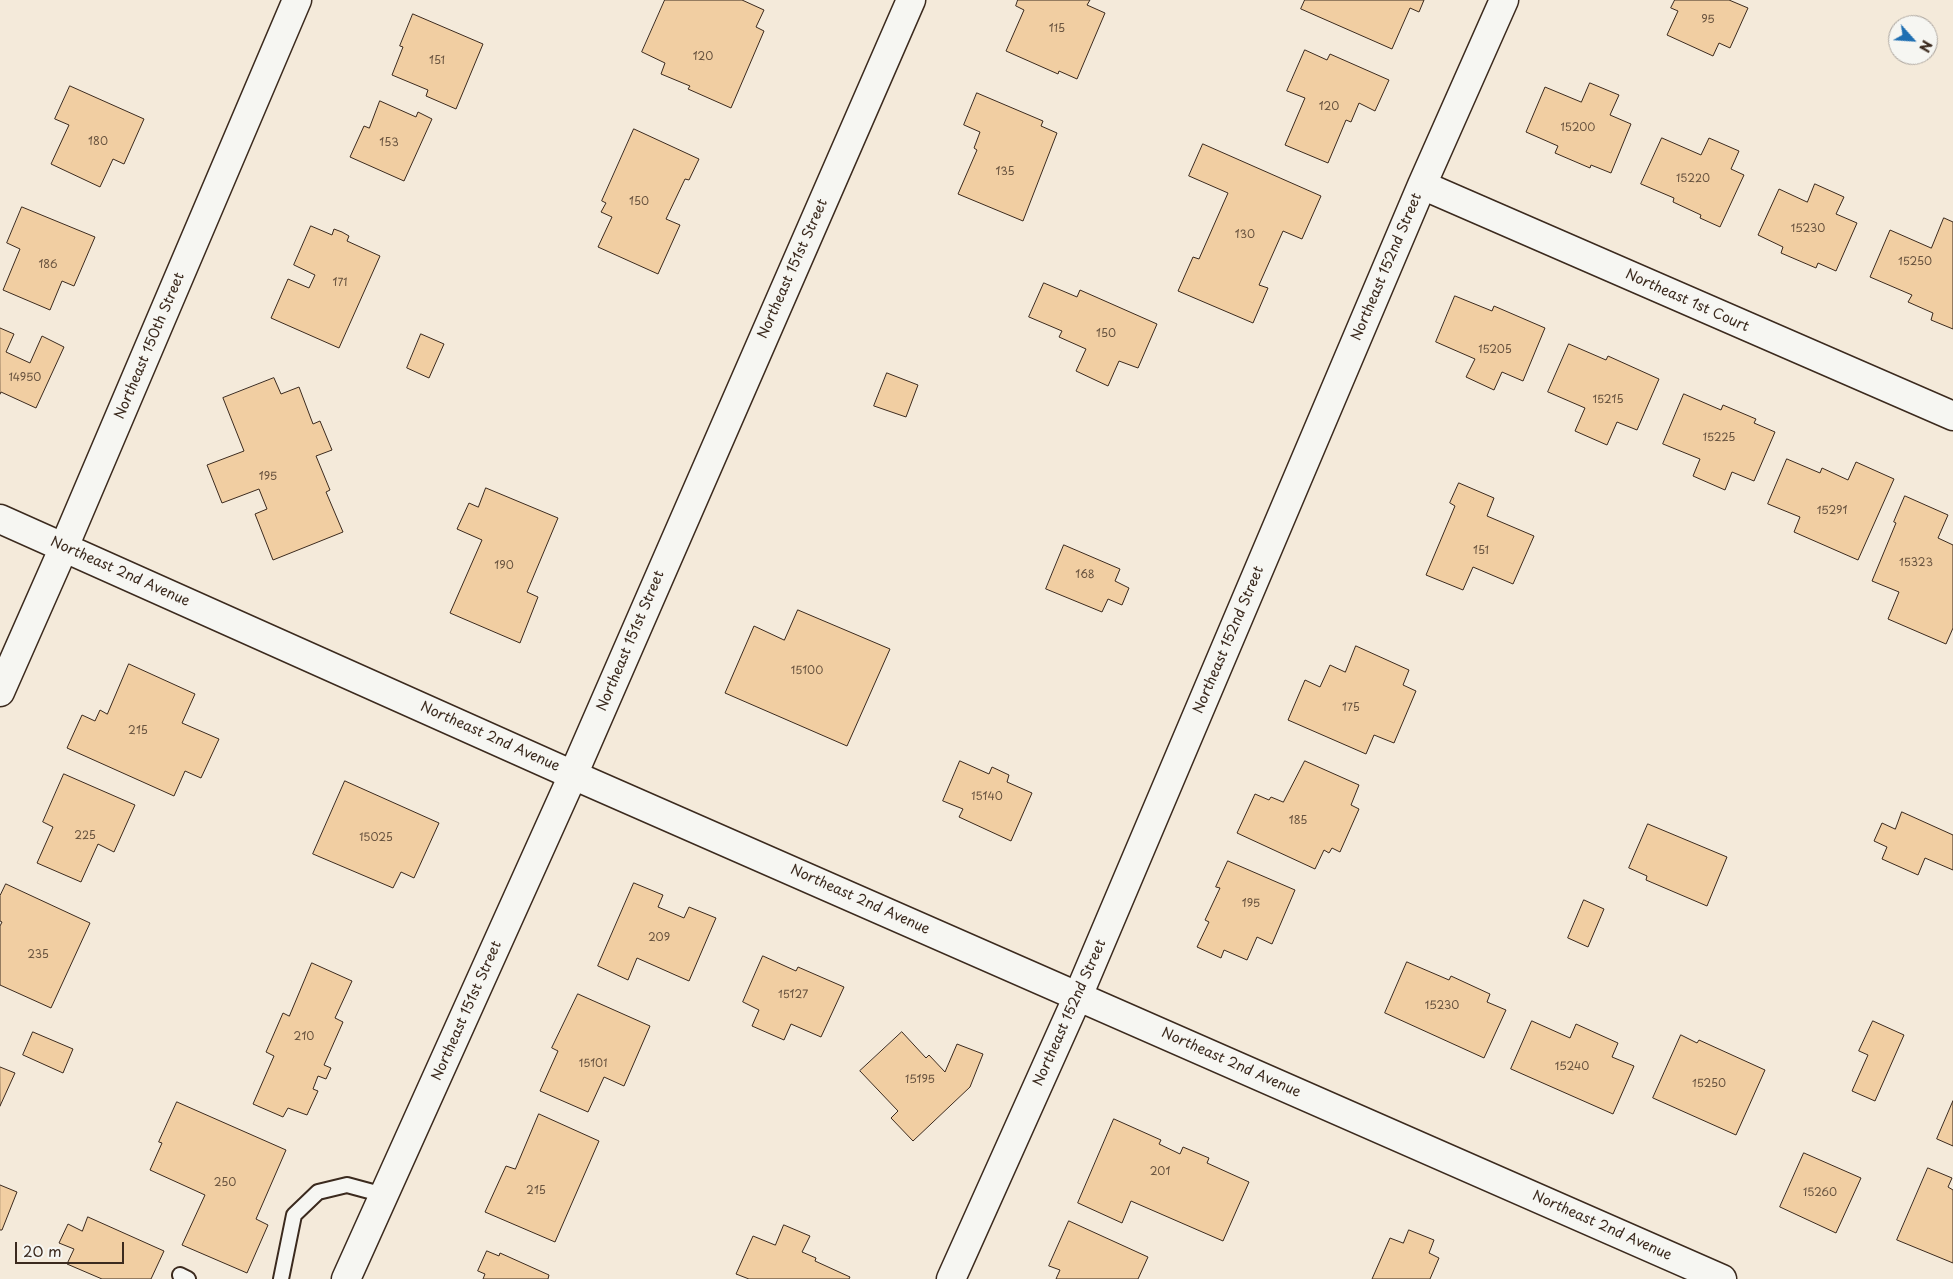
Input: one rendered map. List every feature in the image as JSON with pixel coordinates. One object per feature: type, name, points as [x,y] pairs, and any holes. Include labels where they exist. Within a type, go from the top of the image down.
[{"type":"street","name":"Northeast 150th Street","points":[[0,692],[64,548],[297,0]]},
{"type":"street","name":"Northeast 151st Street","points":[[346,1279],[573,775],[911,0]]},
{"type":"street","name":"Northeast 152nd Street","points":[[951,1279],[1078,996],[1422,185],[1504,0]]},
{"type":"street","name":"Northeast 1st Court","points":[[1422,185],[1953,416]]},
{"type":"street","name":"Northeast 2nd Avenue","points":[[0,519],[573,775],[1722,1279]]},
{"type":"lane","points":[[281,1279],[294,1215],[318,1192],[347,1185],[384,1196]]},
{"type":"building","points":[[665,0],[742,0],[764,10],[756,27],[764,31],[731,108],[688,89],[690,86],[661,74],[665,63],[642,52]]},
{"type":"building","points":[[1018,0],[1090,0],[1087,5],[1105,13],[1077,79],[1059,71],[1058,74],[1006,51],[1024,10],[1016,6]]},
{"type":"building","points":[[1305,0],[1424,0],[1419,12],[1410,8],[1392,49],[1301,9]]},
{"type":"building","points":[[1675,0],[1729,0],[1748,8],[1730,48],[1719,43],[1713,56],[1667,35],[1678,11],[1671,8]]},
{"type":"building","points":[[413,14],[483,44],[456,109],[426,96],[428,90],[392,75],[403,47],[400,46]]},
{"type":"building","points":[[1305,50],[1327,60],[1330,54],[1389,80],[1375,111],[1359,103],[1351,122],[1346,120],[1328,163],[1285,145],[1305,98],[1287,91]]},
{"type":"building","points":[[1590,83],[1619,95],[1610,115],[1631,124],[1611,173],[1591,165],[1590,168],[1555,153],[1558,146],[1526,132],[1545,87],[1581,102]]},
{"type":"building","points":[[70,86],[144,119],[124,164],[113,159],[100,187],[51,164],[69,125],[55,119]]},
{"type":"building","points":[[977,93],[1043,121],[1041,126],[1057,133],[1023,221],[958,194],[977,150],[974,148],[980,132],[964,125]]},
{"type":"building","points":[[380,101],[416,117],[418,112],[432,119],[404,181],[350,157],[364,126],[369,128]]},
{"type":"building","points":[[634,129],[699,159],[689,180],[685,179],[666,219],[680,225],[658,274],[598,247],[612,217],[601,212],[606,203],[602,201]]},
{"type":"building","points":[[1662,138],[1701,155],[1709,138],[1739,151],[1731,169],[1744,175],[1720,227],[1700,218],[1701,215],[1673,202],[1674,198],[1641,184]]},
{"type":"building","points":[[1203,144],[1321,196],[1302,239],[1283,231],[1259,285],[1268,288],[1253,323],[1178,291],[1193,257],[1199,259],[1228,193],[1189,176]]},
{"type":"building","points":[[1815,184],[1844,197],[1836,214],[1857,223],[1836,271],[1818,263],[1816,268],[1781,253],[1783,247],[1758,235],[1779,189],[1807,202]]},
{"type":"building","points":[[22,207],[95,237],[74,286],[62,281],[50,310],[3,290],[20,249],[7,243]]},
{"type":"building","points":[[1944,218],[1953,222],[1953,329],[1931,320],[1933,313],[1908,302],[1912,295],[1870,277],[1890,230],[1931,248]]},
{"type":"building","points":[[311,226],[332,235],[334,229],[342,232],[349,236],[347,241],[380,256],[339,348],[271,318],[288,279],[309,288],[315,275],[294,265]]},
{"type":"building","points":[[1044,283],[1077,297],[1080,290],[1157,324],[1138,368],[1119,361],[1108,386],[1076,371],[1086,349],[1059,337],[1062,331],[1029,317]]},
{"type":"building","points":[[1455,296],[1492,311],[1494,306],[1545,328],[1523,381],[1502,372],[1494,390],[1466,377],[1475,359],[1436,342]]},
{"type":"building","points":[[0,328],[14,334],[6,352],[30,363],[42,336],[64,347],[36,408],[1,392],[0,394]]},
{"type":"building","points":[[421,334],[444,344],[429,378],[407,368]]},
{"type":"building","points":[[1569,344],[1606,360],[1608,356],[1659,379],[1637,430],[1617,422],[1607,445],[1575,431],[1585,408],[1548,392]]},
{"type":"building","points":[[887,373],[918,385],[906,417],[874,406]]},
{"type":"building","points":[[274,378],[281,394],[299,387],[313,424],[320,421],[332,450],[316,456],[330,490],[326,492],[343,532],[273,560],[255,514],[267,509],[259,489],[222,503],[207,465],[244,451],[223,398]]},
{"type":"building","points":[[1684,394],[1721,410],[1723,405],[1756,419],[1754,423],[1775,432],[1754,481],[1732,472],[1725,490],[1693,476],[1700,459],[1663,444]]},
{"type":"building","points":[[1787,459],[1820,473],[1822,468],[1848,480],[1856,462],[1894,479],[1858,560],[1794,532],[1800,517],[1768,504]]},
{"type":"building","points":[[1459,483],[1494,498],[1487,516],[1534,536],[1513,584],[1473,567],[1463,590],[1426,575],[1455,506],[1450,503]]},
{"type":"building","points":[[486,488],[558,518],[527,592],[538,597],[520,643],[450,613],[482,540],[457,529],[469,503],[478,507]]},
{"type":"building","points":[[1905,496],[1948,515],[1938,538],[1953,545],[1953,628],[1946,644],[1888,619],[1899,592],[1872,581]]},
{"type":"building","points":[[1064,545],[1120,569],[1115,581],[1129,588],[1122,605],[1108,599],[1102,612],[1046,589]]},
{"type":"building","points":[[798,610],[890,649],[847,746],[725,693],[754,626],[784,640]]},
{"type":"building","points":[[1356,646],[1409,670],[1403,685],[1416,691],[1394,743],[1374,735],[1366,754],[1288,720],[1305,680],[1320,687],[1330,665],[1345,672]]},
{"type":"building","points":[[129,664],[195,694],[182,723],[219,739],[201,778],[185,771],[174,796],[67,748],[82,715],[95,721],[100,710],[107,714]]},
{"type":"building","points":[[960,761],[989,774],[992,767],[1009,775],[1007,782],[1032,793],[1011,841],[959,817],[963,809],[943,801]]},
{"type":"building","points":[[1305,761],[1359,785],[1351,805],[1359,809],[1340,852],[1332,848],[1329,853],[1324,850],[1315,869],[1237,833],[1255,794],[1269,800],[1271,797],[1283,802]]},
{"type":"building","points":[[64,774],[135,805],[114,852],[98,844],[81,882],[37,863],[53,827],[43,822]]},
{"type":"building","points":[[345,781],[439,823],[414,878],[401,872],[393,888],[313,854]]},
{"type":"building","points":[[1902,812],[1953,835],[1953,870],[1925,858],[1918,875],[1882,859],[1887,847],[1874,841],[1882,823],[1895,829]]},
{"type":"building","points":[[1648,824],[1727,857],[1707,906],[1646,880],[1647,876],[1629,868]]},
{"type":"building","points":[[1228,861],[1295,890],[1272,944],[1257,937],[1247,960],[1224,950],[1221,958],[1197,947],[1209,922],[1205,920],[1220,888],[1216,887]]},
{"type":"building","points":[[634,883],[663,895],[658,907],[684,918],[689,907],[716,918],[689,981],[637,958],[628,980],[598,966]]},
{"type":"building","points":[[6,884],[90,923],[51,1008],[0,985],[0,926],[2,922],[0,921],[0,896]]},
{"type":"building","points":[[1584,900],[1604,909],[1588,947],[1568,938]]},
{"type":"building","points":[[763,956],[796,971],[798,967],[844,987],[821,1037],[791,1024],[784,1040],[752,1026],[759,1010],[743,1002]]},
{"type":"building","points":[[1407,962],[1449,980],[1451,976],[1490,994],[1487,1002],[1506,1010],[1484,1058],[1385,1013]]},
{"type":"building","points":[[312,963],[352,981],[335,1018],[343,1022],[324,1065],[331,1068],[326,1079],[318,1076],[313,1089],[318,1091],[307,1115],[288,1108],[283,1117],[253,1104],[274,1056],[266,1052],[283,1013],[289,1016]]},
{"type":"building","points":[[578,994],[650,1026],[624,1086],[604,1077],[588,1112],[540,1091],[558,1051],[552,1048]]},
{"type":"building","points":[[1532,1021],[1570,1038],[1576,1024],[1618,1043],[1612,1057],[1634,1066],[1613,1114],[1511,1069]]},
{"type":"building","points":[[1873,1021],[1904,1035],[1875,1101],[1852,1091],[1868,1055],[1859,1051]]},
{"type":"building","points":[[33,1032],[73,1049],[63,1073],[23,1055]]},
{"type":"building","points":[[902,1032],[926,1058],[929,1055],[945,1072],[957,1044],[983,1054],[970,1087],[913,1141],[891,1118],[898,1111],[860,1071]]},
{"type":"building","points":[[1681,1035],[1697,1043],[1699,1040],[1765,1070],[1736,1135],[1653,1098]]},
{"type":"building","points":[[0,1067],[15,1073],[0,1106]]},
{"type":"building","points":[[1953,1101],[1953,1146],[1937,1139]]},
{"type":"building","points":[[177,1102],[286,1150],[256,1219],[268,1225],[247,1273],[182,1245],[205,1195],[150,1170],[162,1143],[159,1142]]},
{"type":"building","points":[[539,1114],[599,1141],[555,1242],[485,1212],[506,1166],[515,1169]]},
{"type":"building","points":[[1114,1119],[1161,1140],[1159,1144],[1180,1154],[1183,1147],[1209,1158],[1207,1163],[1249,1182],[1223,1241],[1131,1201],[1122,1223],[1078,1203]]},
{"type":"building","points":[[1804,1153],[1861,1178],[1836,1233],[1780,1207]]},
{"type":"building","points":[[1928,1168],[1952,1178],[1948,1187],[1953,1190],[1953,1263],[1897,1240]]},
{"type":"building","points":[[0,1185],[17,1192],[2,1230],[0,1230]]},
{"type":"building","points":[[88,1217],[164,1251],[151,1279],[102,1279],[67,1264],[74,1249],[59,1243],[68,1224],[82,1231]]},
{"type":"building","points":[[1069,1221],[1148,1257],[1138,1279],[1056,1279],[1060,1270],[1049,1266]]},
{"type":"building","points":[[784,1225],[810,1236],[802,1252],[816,1258],[815,1261],[850,1277],[849,1279],[749,1279],[736,1274],[753,1236],[775,1245]]},
{"type":"building","points":[[1409,1230],[1434,1240],[1429,1253],[1439,1258],[1430,1279],[1372,1279],[1390,1238],[1403,1243]]},
{"type":"building","points":[[487,1251],[499,1256],[500,1253],[549,1275],[548,1279],[483,1279],[485,1274],[478,1271]]}]
